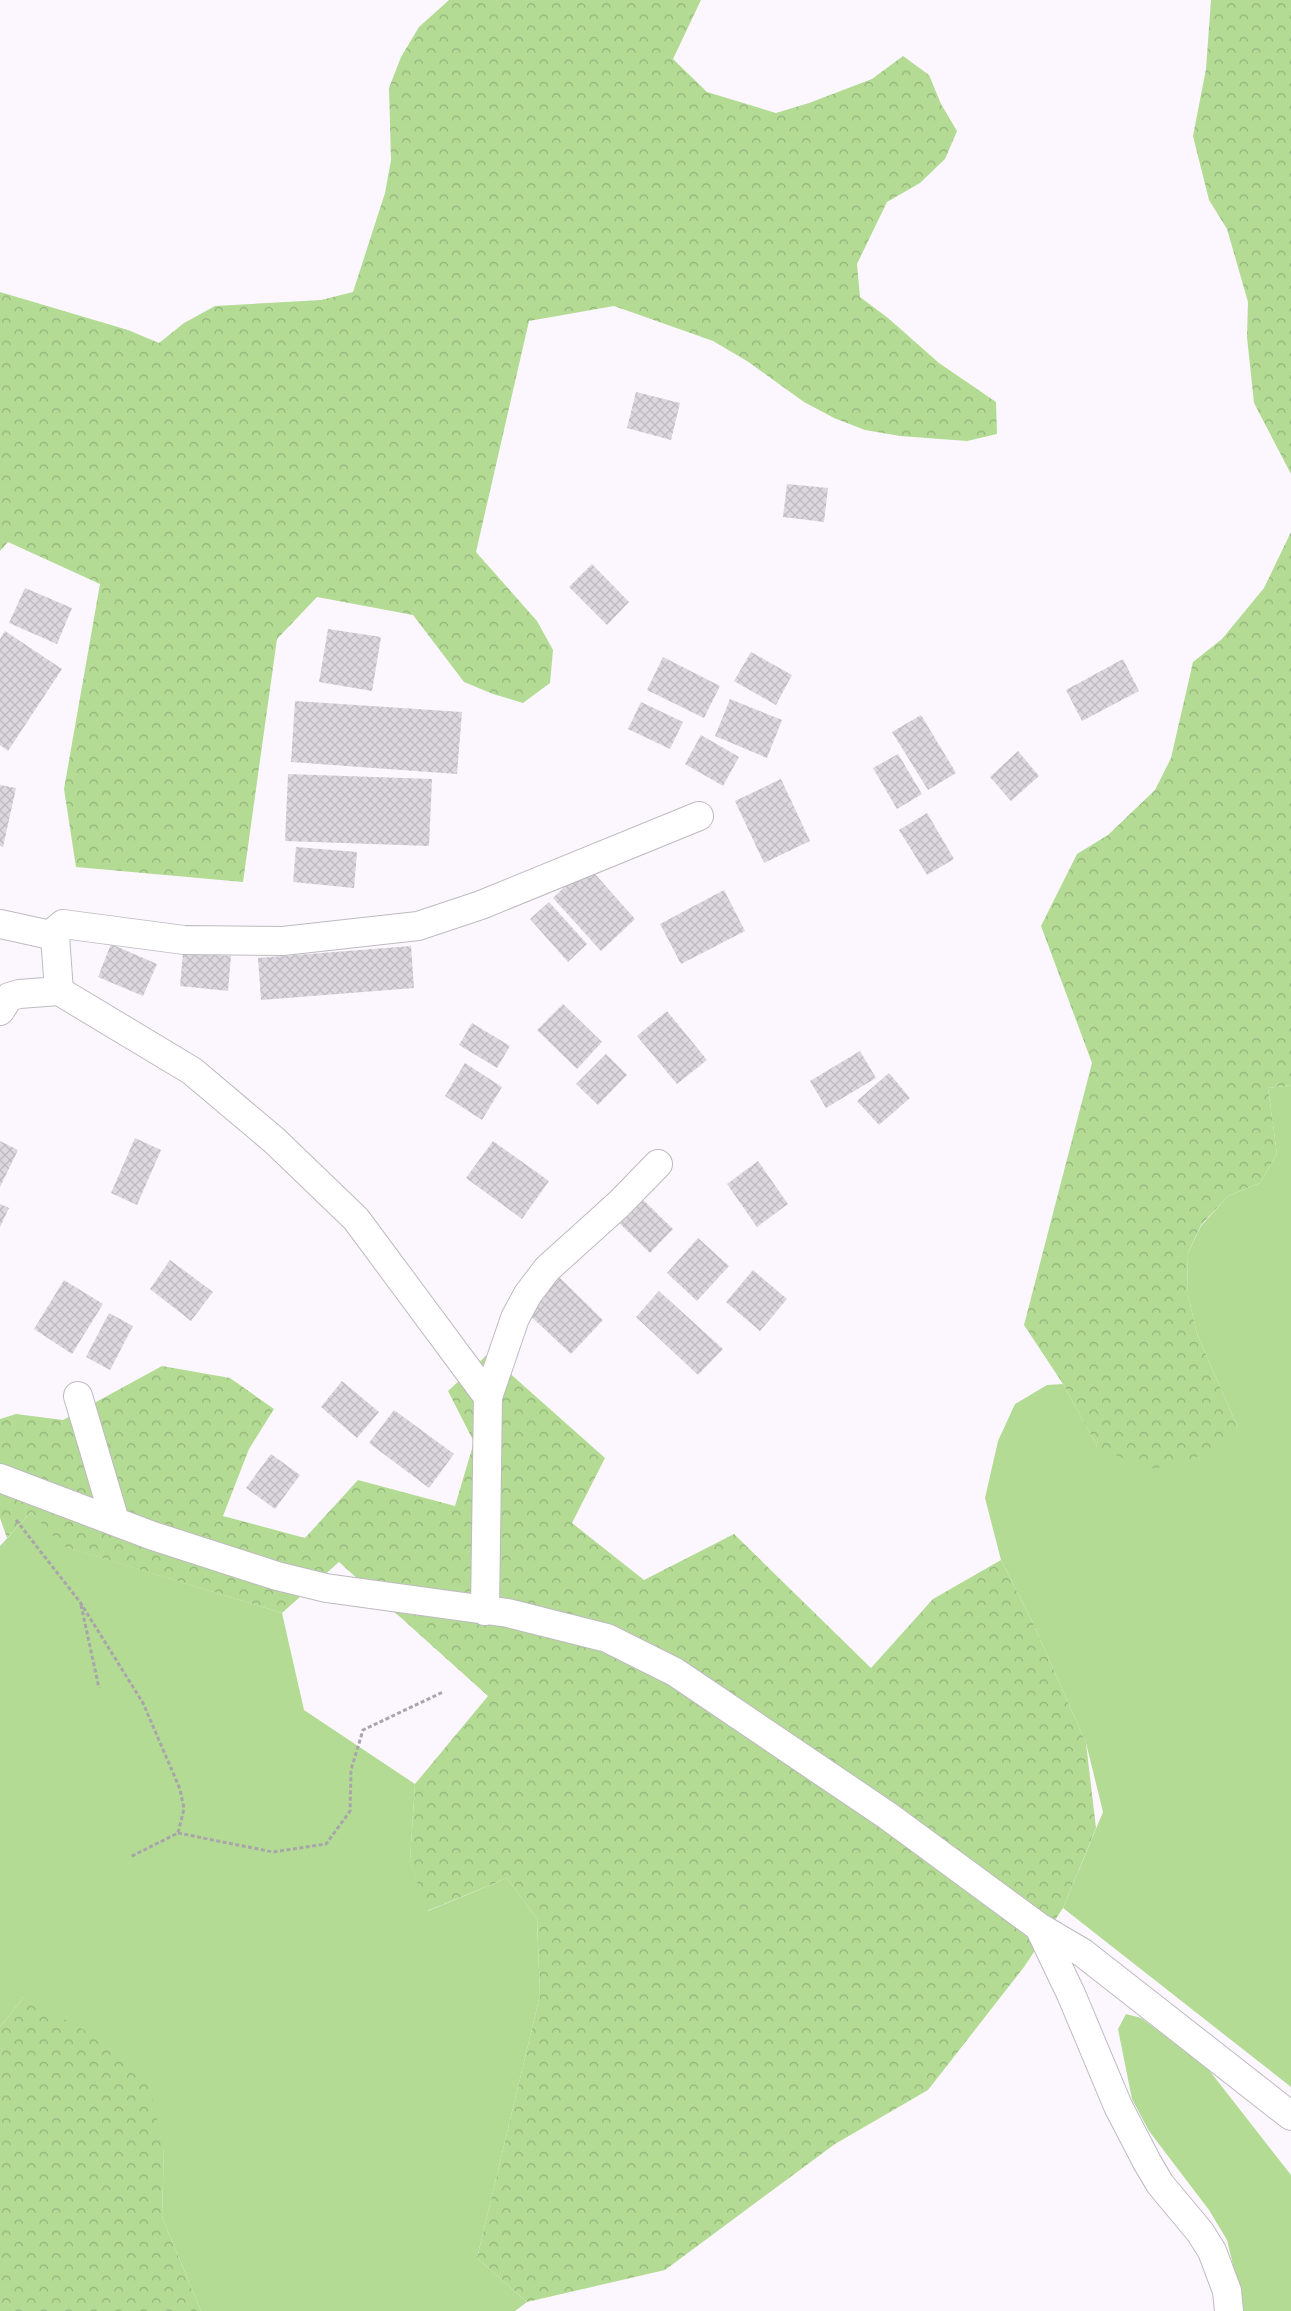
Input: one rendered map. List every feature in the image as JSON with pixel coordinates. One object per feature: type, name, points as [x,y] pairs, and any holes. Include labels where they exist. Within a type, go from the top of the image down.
[{"type":"street","points":[[59,991],[55,936],[56,930],[64,924],[184,940],[283,941],[418,926],[481,905],[699,816]]},
{"type":"street","points":[[0,924],[55,936]]},
{"type":"street","points":[[0,1010],[9,997],[19,994],[59,991],[192,1071],[275,1141],[356,1218],[488,1397]]},
{"type":"street","points":[[485,1612],[488,1397],[514,1318],[528,1294],[547,1269],[625,1199],[658,1164]]},
{"type":"street","points":[[78,1396],[115,1520]]},
{"type":"street","points":[[0,1478],[153,1536],[277,1576],[326,1588],[485,1612],[508,1613],[607,1638],[675,1672],[888,1816],[1039,1927],[1083,1953],[1291,2116]]},
{"type":"street","points":[[1039,1927],[1071,1994],[1118,2106],[1147,2162],[1160,2184],[1200,2232],[1212,2251],[1227,2291],[1229,2311]]},
{"type":"path","points":[[11,1512],[80,1602],[147,1711],[180,1789],[184,1809],[178,1833]]},
{"type":"path","points":[[80,1602],[98,1688]]},
{"type":"path","points":[[130,1856],[178,1833],[273,1852],[326,1844],[350,1810],[351,1770],[363,1730],[443,1692]]},
{"type":"green space","points":[[449,0],[701,0],[673,59],[707,92],[776,113],[809,103],[872,79],[903,56],[929,75],[941,104],[957,131],[945,159],[920,183],[887,202],[857,264],[860,297],[888,318],[939,363],[996,402],[997,434],[967,441],[900,436],[865,430],[834,418],[804,402],[747,361],[713,341],[614,306],[529,321],[476,552],[537,621],[553,650],[550,683],[523,703],[493,694],[464,682],[413,615],[317,597],[277,639],[243,882],[76,867],[64,789],[100,584],[8,542],[0,551],[0,292],[128,330],[159,343],[184,323],[215,306],[321,300],[353,292],[385,193],[391,160],[389,88],[401,57],[419,27]]},
{"type":"green space","points":[[1211,0],[1291,0],[1291,474],[1254,403],[1247,337],[1248,302],[1227,229],[1209,200],[1193,136],[1206,69]]},
{"type":"green space","points":[[1291,532],[1291,1085],[1268,1088],[1277,1154],[1260,1183],[1228,1196],[1201,1225],[1187,1255],[1188,1295],[1197,1334],[1238,1428],[1209,1451],[1178,1466],[1145,1469],[1097,1446],[1063,1384],[1024,1325],[1092,1063],[1041,926],[1077,854],[1108,835],[1155,790],[1171,758],[1193,662],[1222,639],[1264,588]]},
{"type":"green space","points":[[1291,1085],[1291,2087],[1063,1908],[1103,1812],[1086,1743],[1032,1621],[1001,1560],[985,1498],[998,1441],[1015,1404],[1047,1385],[1063,1384],[1097,1446],[1238,1428],[1197,1334],[1188,1295],[1187,1255],[1201,1226],[1228,1196],[1260,1183],[1277,1154],[1268,1088]]},
{"type":"green space","points":[[488,1354],[605,1458],[572,1523],[644,1580],[734,1534],[871,1668],[933,1599],[1001,1560],[1032,1621],[1086,1743],[1096,1828],[1063,1908],[1024,1967],[928,2090],[835,2144],[665,2270],[527,2302],[477,2258],[540,1995],[537,1919],[507,1878],[427,1911],[410,1860],[415,1784],[488,1696],[339,1562],[282,1613],[62,1546],[31,1512],[7,1538],[0,1518],[0,1419],[16,1414],[63,1420],[162,1366],[230,1378],[274,1409],[249,1449],[223,1516],[305,1538],[358,1480],[455,1506],[474,1442],[448,1391]]},
{"type":"green space","points":[[31,1512],[63,1546],[282,1613],[304,1710],[415,1784],[410,1860],[428,1911],[507,1878],[537,1919],[540,1995],[477,2258],[527,2302],[515,2311],[201,2311],[162,2217],[164,2145],[24,1997],[0,2027],[0,1546]]},
{"type":"green space","points":[[24,1997],[84,2030],[148,2082],[164,2145],[162,2217],[201,2311],[0,2311],[0,2027]]},
{"type":"green space","points":[[1126,2014],[1141,2018],[1205,2065],[1291,2175],[1291,2311],[1244,2311],[1227,2240],[1209,2210],[1149,2131],[1132,2099],[1118,2029]]},
{"type":"building","points":[[636,392],[680,403],[671,440],[627,428]]},
{"type":"building","points":[[787,484],[828,488],[824,522],[783,517]]},
{"type":"building","points":[[592,564],[629,602],[607,625],[569,587]]},
{"type":"building","points":[[25,588],[72,608],[57,644],[9,623]]},
{"type":"building","points":[[328,629],[381,637],[372,691],[319,682]]},
{"type":"building","points":[[5,631],[62,669],[8,751],[0,745],[0,639]]},
{"type":"building","points":[[751,652],[792,675],[776,705],[734,681]]},
{"type":"building","points":[[663,657],[720,686],[704,718],[647,690]]},
{"type":"building","points":[[1123,659],[1139,691],[1082,721],[1066,690]]},
{"type":"building","points":[[730,699],[782,720],[767,758],[715,736]]},
{"type":"building","points":[[295,701],[462,712],[457,774],[291,762]]},
{"type":"building","points":[[641,702],[683,722],[670,749],[628,729]]},
{"type":"building","points":[[921,715],[956,773],[928,790],[892,732]]},
{"type":"building","points":[[701,735],[739,757],[723,786],[685,764]]},
{"type":"building","points":[[1018,751],[1039,776],[1011,801],[990,777]]},
{"type":"building","points":[[898,754],[922,794],[897,809],[873,768]]},
{"type":"building","points":[[288,774],[432,779],[429,846],[285,841]]},
{"type":"building","points":[[781,779],[810,841],[764,863],[735,801]]},
{"type":"building","points":[[0,785],[16,788],[3,847],[0,846]]},
{"type":"building","points":[[927,813],[954,859],[927,875],[899,830]]},
{"type":"building","points":[[296,847],[357,852],[354,888],[293,882]]},
{"type":"building","points":[[587,865],[635,919],[601,951],[553,898]]},
{"type":"building","points":[[724,890],[745,931],[681,964],[660,924]]},
{"type":"building","points":[[549,902],[587,944],[568,962],[530,919]]},
{"type":"building","points":[[111,944],[157,964],[143,996],[98,977]]},
{"type":"building","points":[[411,946],[414,988],[261,1000],[258,958]]},
{"type":"building","points":[[183,953],[231,956],[228,991],[180,986]]},
{"type":"building","points":[[563,1004],[602,1042],[577,1069],[537,1030]]},
{"type":"building","points":[[667,1011],[707,1060],[677,1084],[637,1036]]},
{"type":"building","points":[[472,1023],[510,1046],[497,1068],[459,1045]]},
{"type":"building","points":[[860,1051],[876,1078],[826,1108],[810,1081]]},
{"type":"building","points":[[606,1054],[627,1075],[598,1105],[576,1084]]},
{"type":"building","points":[[465,1063],[502,1087],[482,1120],[445,1096]]},
{"type":"building","points":[[889,1073],[910,1098],[879,1125],[857,1101]]},
{"type":"building","points":[[135,1138],[161,1150],[137,1205],[111,1193]]},
{"type":"building","points":[[0,1141],[18,1150],[0,1187]]},
{"type":"building","points":[[493,1141],[549,1181],[522,1219],[466,1178]]},
{"type":"building","points":[[758,1161],[788,1204],[757,1227],[727,1184]]},
{"type":"building","points":[[635,1192],[673,1229],[650,1253],[612,1216]]},
{"type":"building","points":[[0,1204],[9,1208],[0,1227]]},
{"type":"building","points":[[698,1238],[729,1266],[697,1301],[667,1273]]},
{"type":"building","points":[[170,1260],[213,1292],[191,1321],[150,1289]]},
{"type":"building","points":[[753,1270],[787,1299],[760,1331],[726,1302]]},
{"type":"building","points":[[555,1273],[603,1320],[571,1354],[522,1308]]},
{"type":"building","points":[[64,1280],[103,1304],[72,1354],[34,1329]]},
{"type":"building","points":[[659,1291],[723,1349],[698,1375],[636,1317]]},
{"type":"building","points":[[109,1313],[133,1326],[110,1370],[86,1357]]},
{"type":"building","points":[[342,1381],[379,1412],[357,1438],[321,1407]]},
{"type":"building","points":[[394,1410],[454,1454],[429,1488],[369,1443]]},
{"type":"building","points":[[271,1454],[300,1475],[275,1509],[246,1488]]}]
